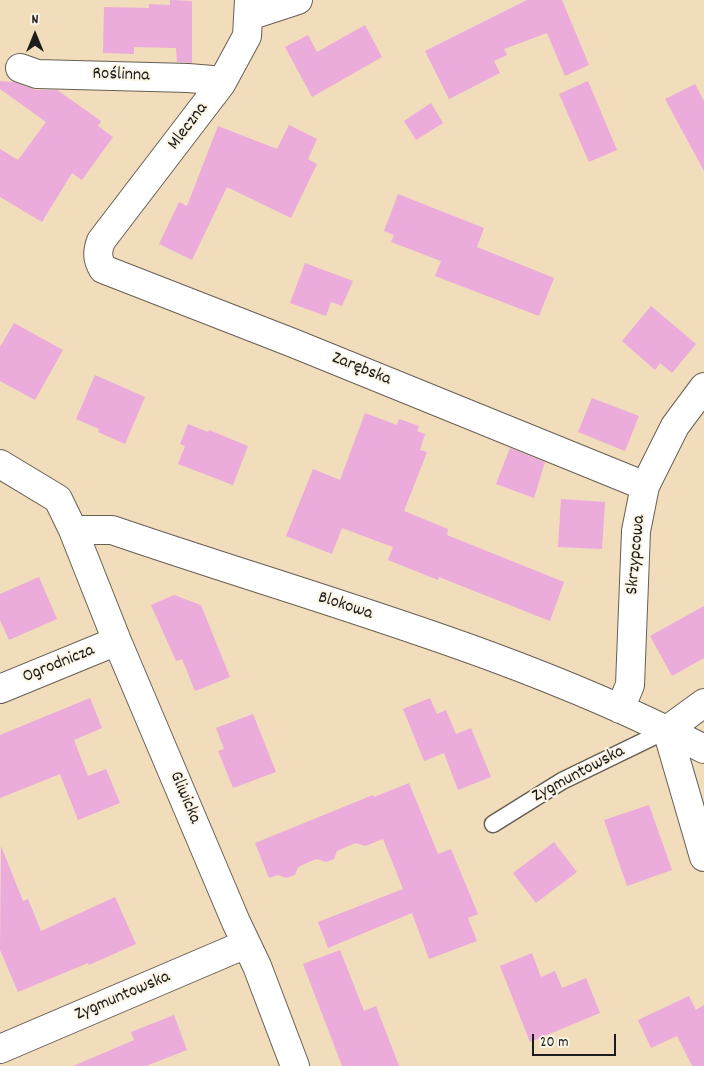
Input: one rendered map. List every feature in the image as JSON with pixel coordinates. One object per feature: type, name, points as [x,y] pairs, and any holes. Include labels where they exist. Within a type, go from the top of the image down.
[{"type":"street","points":[[249,8],[298,0]]},
{"type":"street","name":"Mleczna","points":[[101,241],[221,84],[247,36],[249,8]]},
{"type":"street","name":"Roślinna","points":[[20,68],[37,74],[188,78],[212,80],[221,84]]},
{"type":"street","name":"Zarębska","points":[[101,241],[98,260],[103,269],[302,347],[645,486]]},
{"type":"street","name":"Skrzypcowa","points":[[620,709],[630,685],[636,531],[645,486],[675,426],[704,387]]},
{"type":"street","points":[[0,464],[58,499],[73,530]]},
{"type":"street","name":"Gliwicka","points":[[73,530],[117,641],[257,966],[295,1066]]},
{"type":"street","name":"Blokowa","points":[[73,530],[112,530],[466,648],[587,694],[704,749]]},
{"type":"street","name":"Ogrodnicza","points":[[0,689],[117,641]]},
{"type":"street","points":[[704,703],[667,730],[704,857]]},
{"type":"street","name":"Zygmuntowska","points":[[0,1049],[246,944]]},
{"type":"lane","name":"Zygmuntowska","points":[[493,824],[562,782],[667,730]]},
{"type":"building","points":[[170,0],[192,1],[192,63],[177,62],[176,48],[134,47],[134,54],[103,53],[104,7],[149,8],[149,4],[170,5]]},
{"type":"building","points":[[527,0],[562,0],[589,65],[565,76],[547,33],[504,49],[507,55],[494,61],[500,73],[449,99],[425,51]]},
{"type":"building","points":[[365,25],[382,57],[312,97],[285,47],[308,35],[317,52]]},
{"type":"building","points":[[0,81],[14,82],[36,90],[57,90],[101,121],[98,126],[113,137],[82,180],[72,173],[42,222],[0,197],[0,149],[18,160],[46,122],[0,89]]},
{"type":"building","points":[[588,81],[617,150],[589,162],[559,94]]},
{"type":"building","points":[[695,84],[704,101],[704,171],[665,99]]},
{"type":"building","points":[[431,103],[443,123],[416,140],[404,121]]},
{"type":"building","points":[[289,125],[317,139],[308,159],[317,164],[291,218],[227,187],[192,260],[159,244],[179,202],[187,206],[218,126],[277,149]]},
{"type":"building","points":[[398,194],[484,228],[477,247],[554,278],[539,316],[435,276],[441,261],[391,242],[394,235],[384,231]]},
{"type":"building","points":[[305,263],[353,281],[342,306],[331,302],[326,316],[290,303]]},
{"type":"building","points":[[651,306],[696,344],[672,373],[660,363],[655,370],[622,341]]},
{"type":"building","points":[[14,323],[63,350],[35,400],[0,381],[0,347]]},
{"type":"building","points":[[95,375],[145,397],[125,444],[98,432],[99,429],[76,419]]},
{"type":"building","points":[[592,398],[639,416],[625,451],[578,432]]},
{"type":"building","points":[[365,413],[397,425],[399,419],[419,426],[417,431],[425,434],[420,450],[427,452],[404,511],[448,529],[447,535],[564,582],[550,621],[439,577],[438,580],[388,560],[393,547],[342,528],[332,554],[286,536],[313,469],[340,480]]},
{"type":"building","points":[[188,424],[208,432],[209,430],[248,446],[233,485],[178,464],[185,446],[180,444]]},
{"type":"building","points":[[510,448],[545,462],[534,498],[496,484]]},
{"type":"building","points":[[561,499],[605,502],[602,549],[558,547]]},
{"type":"building","points":[[39,577],[57,619],[9,640],[0,620],[0,594]]},
{"type":"building","points":[[174,595],[201,605],[230,677],[195,691],[182,659],[176,661],[151,605]]},
{"type":"building","points":[[704,606],[704,658],[672,676],[650,636]]},
{"type":"building","points":[[90,698],[102,728],[74,740],[88,776],[106,769],[120,803],[78,820],[60,774],[0,798],[0,735]]},
{"type":"building","points":[[430,698],[437,714],[446,710],[456,734],[471,728],[491,777],[458,790],[444,753],[424,761],[403,709]]},
{"type":"building","points":[[253,714],[276,772],[233,788],[218,751],[224,749],[216,728]]},
{"type":"building","points":[[409,783],[438,854],[451,849],[478,914],[468,918],[477,941],[429,959],[412,913],[328,948],[318,922],[403,889],[383,839],[365,846],[356,843],[348,846],[337,851],[334,859],[326,862],[317,859],[309,862],[298,867],[295,875],[286,878],[278,875],[269,878],[255,843],[373,795],[374,797]]},
{"type":"building","points":[[649,805],[672,870],[627,886],[604,820]]},
{"type":"building","points":[[554,842],[577,872],[536,903],[513,873]]},
{"type":"building","points":[[1,846],[23,901],[28,899],[41,931],[115,897],[136,944],[89,965],[88,963],[18,992],[0,950]]},
{"type":"building","points":[[340,950],[364,1011],[376,1006],[399,1066],[342,1066],[303,964]]},
{"type":"building","points":[[532,953],[541,977],[555,971],[562,988],[586,978],[600,1013],[530,1042],[500,966]]},
{"type":"building","points":[[689,996],[696,1010],[704,1005],[704,1066],[692,1066],[677,1036],[651,1048],[638,1020]]},
{"type":"building","points":[[174,1015],[187,1050],[146,1066],[73,1066],[134,1040],[131,1032]]}]
